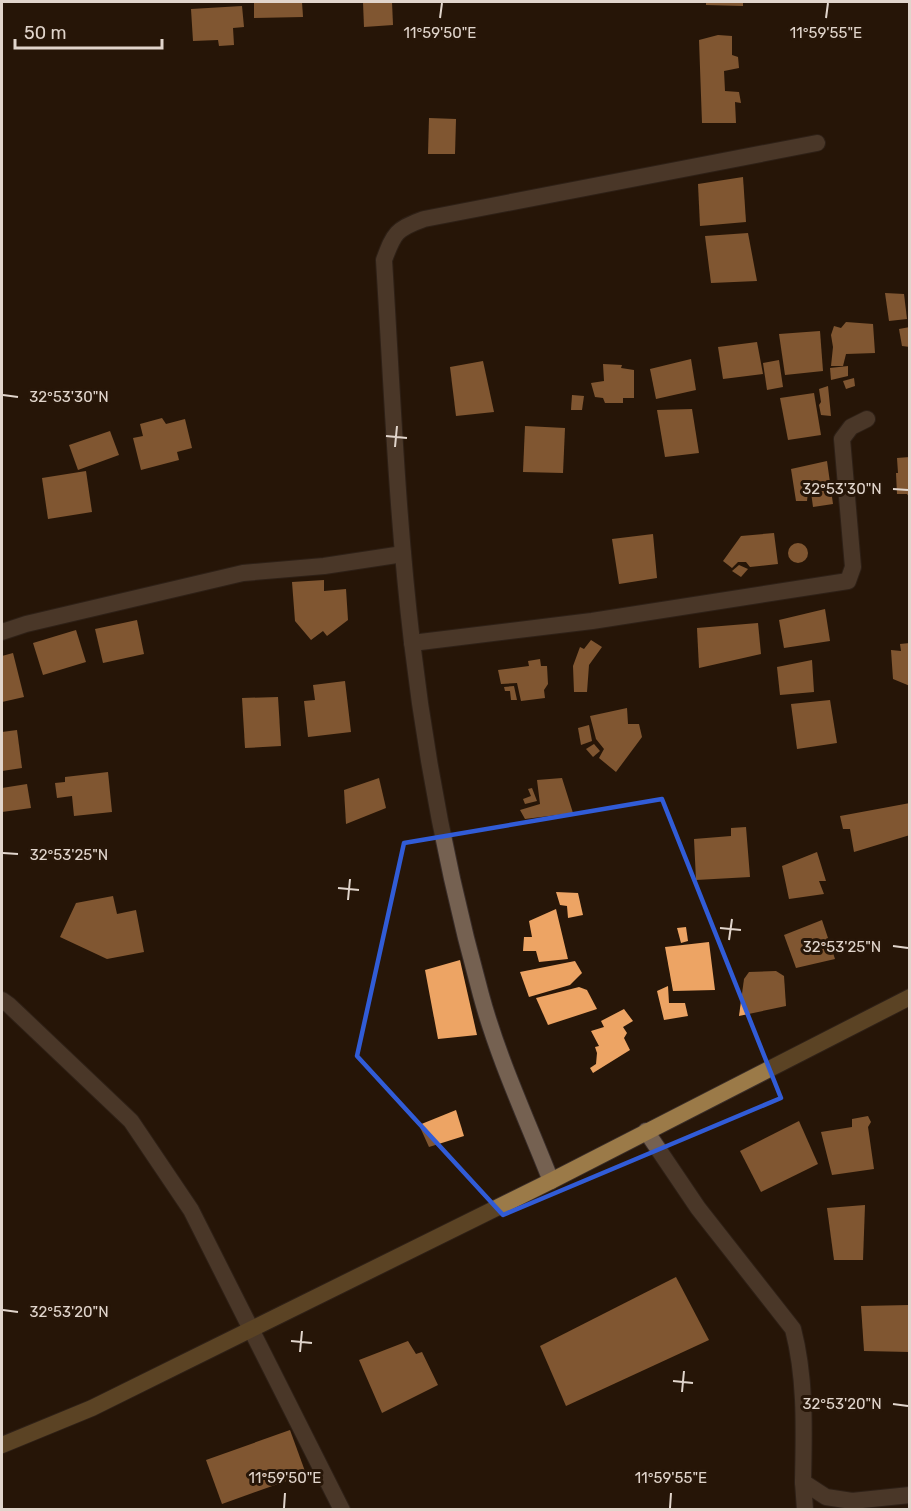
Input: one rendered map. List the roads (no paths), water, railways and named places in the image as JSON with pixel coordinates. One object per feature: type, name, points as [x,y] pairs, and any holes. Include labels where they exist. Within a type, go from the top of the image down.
[{"type":"main road","points":[[2,1445],[92,1408],[252,1329],[551,1181],[909,997]]},
{"type":"street","points":[[551,1181],[482,998],[457,902],[431,778],[412,643],[403,555],[384,260],[391,242],[402,226],[424,219],[817,143]]},
{"type":"street","points":[[412,643],[592,621],[848,581],[853,567],[842,439],[851,427],[867,419]]},
{"type":"street","points":[[2,632],[26,624],[243,573],[324,566],[403,555]]},
{"type":"street","points":[[2,1000],[130,1121],[191,1210],[342,1509]]},
{"type":"street","points":[[646,1131],[698,1208],[793,1329],[800,1354],[804,1408],[805,1509]]},
{"type":"street","points":[[803,1482],[826,1497],[852,1501],[909,1495]]}]
